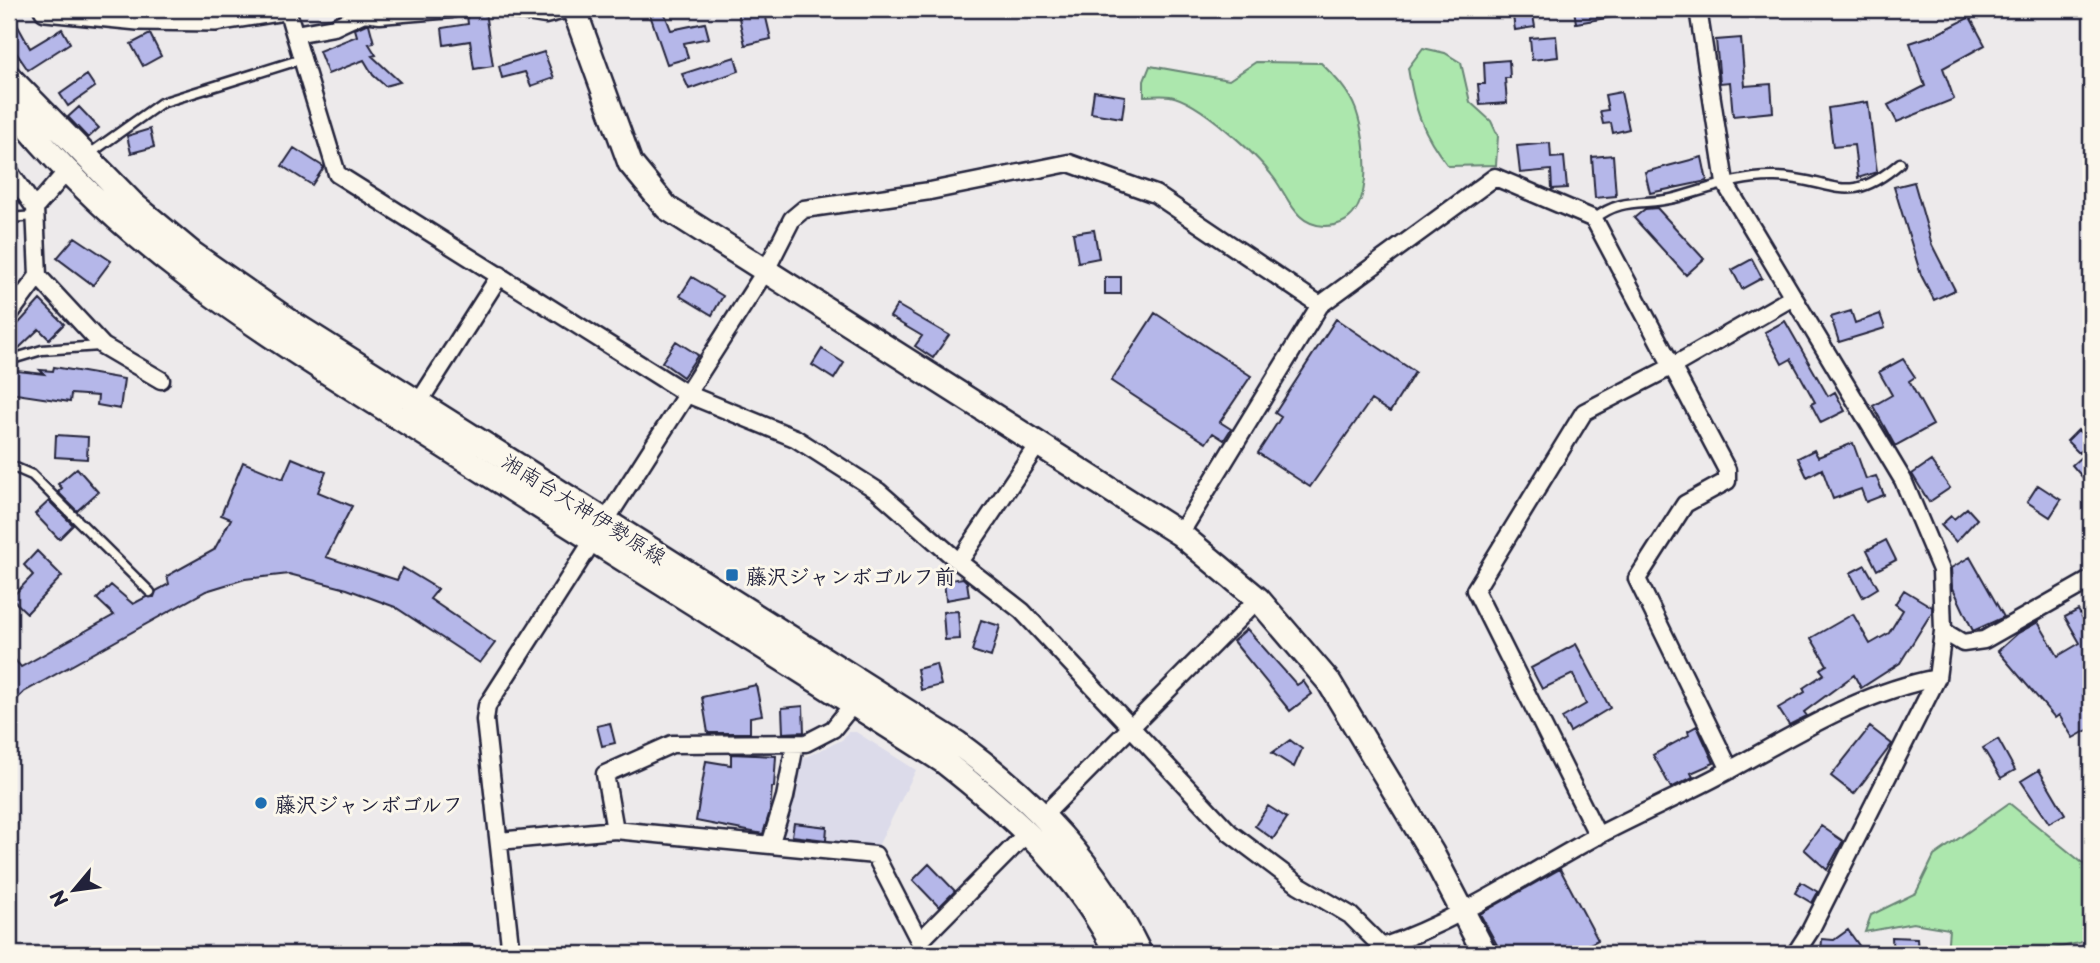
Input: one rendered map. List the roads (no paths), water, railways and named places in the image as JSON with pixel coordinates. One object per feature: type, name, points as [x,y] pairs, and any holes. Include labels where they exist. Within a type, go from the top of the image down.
[{"type":"street","points":[[57,10],[138,18],[216,19],[279,9]]},
{"type":"street","points":[[287,9],[337,174],[687,394],[795,439],[878,491],[959,562],[1022,611],[1230,833],[1299,885],[1350,915],[1382,947],[1462,910],[1828,716],[1898,685],[1937,678]]},
{"type":"street","points":[[295,34],[334,27],[363,13],[380,15],[452,9]]},
{"type":"street","points":[[508,9],[545,15],[569,9]]},
{"type":"street","points":[[574,9],[630,163],[667,208],[1180,534],[1258,599],[1329,682],[1432,853],[1485,954]]},
{"type":"street","points":[[1698,9],[1725,183],[1903,480],[1941,570],[1943,631],[1937,678],[1796,954]]},
{"type":"street","name":"湘南台大神伊勢原線","points":[[9,77],[133,204],[193,254],[289,321],[957,743],[1008,781],[1086,898],[1117,954]]},
{"type":"street","name":"湘南台大神伊勢原線","points":[[9,104],[66,172],[170,265],[222,304],[943,761],[1078,852],[1101,883],[1140,954]]},
{"type":"street","points":[[511,954],[485,720],[487,706],[766,270],[792,219],[804,209],[930,191],[1069,163],[1155,194],[1320,304]]},
{"type":"street","points":[[9,171],[35,212],[38,276],[103,346],[162,380]]},
{"type":"street","points":[[35,212],[66,172]]},
{"type":"street","points":[[1180,534],[1320,304],[1495,177],[1594,219],[1727,470],[1727,481],[1685,504],[1637,579],[1730,770]]},
{"type":"street","points":[[419,402],[500,275]]},
{"type":"street","points":[[11,310],[38,276]]},
{"type":"street","points":[[1598,836],[1475,590],[1584,412],[1673,366],[1793,297]]},
{"type":"street","points":[[959,562],[1038,444]]},
{"type":"street","points":[[1943,631],[1963,643],[1984,640],[2091,580]]},
{"type":"street","points":[[499,841],[615,830],[875,855],[923,948],[1036,823],[1258,599]]},
{"type":"street","points":[[615,830],[605,774],[672,744],[795,745],[819,738],[833,729],[853,704]]},
{"type":"street","points":[[770,845],[785,797],[795,745]]},
{"type":"street","points":[[436,954],[469,954]]},
{"type":"lane","points":[[86,157],[161,103],[302,59]]},
{"type":"lane","points":[[1594,219],[1606,209],[1631,201],[1672,199],[1725,183],[1774,177],[1814,181],[1848,191],[1878,182],[1899,163]]},
{"type":"lane","points":[[9,218],[35,212]]},
{"type":"lane","points":[[9,360],[42,350],[103,346]]},
{"type":"lane","points":[[9,465],[32,475],[150,592]]},
{"type":"waterway","points":[[468,948],[542,954]]},
{"type":"waterway","points":[[374,954],[437,949]]},
{"type":"place","name":"藤沢ジャンボゴルフ前","points":[[732,575]]},
{"type":"place","name":"藤沢ジャンボゴルフ","points":[[261,803]]}]
